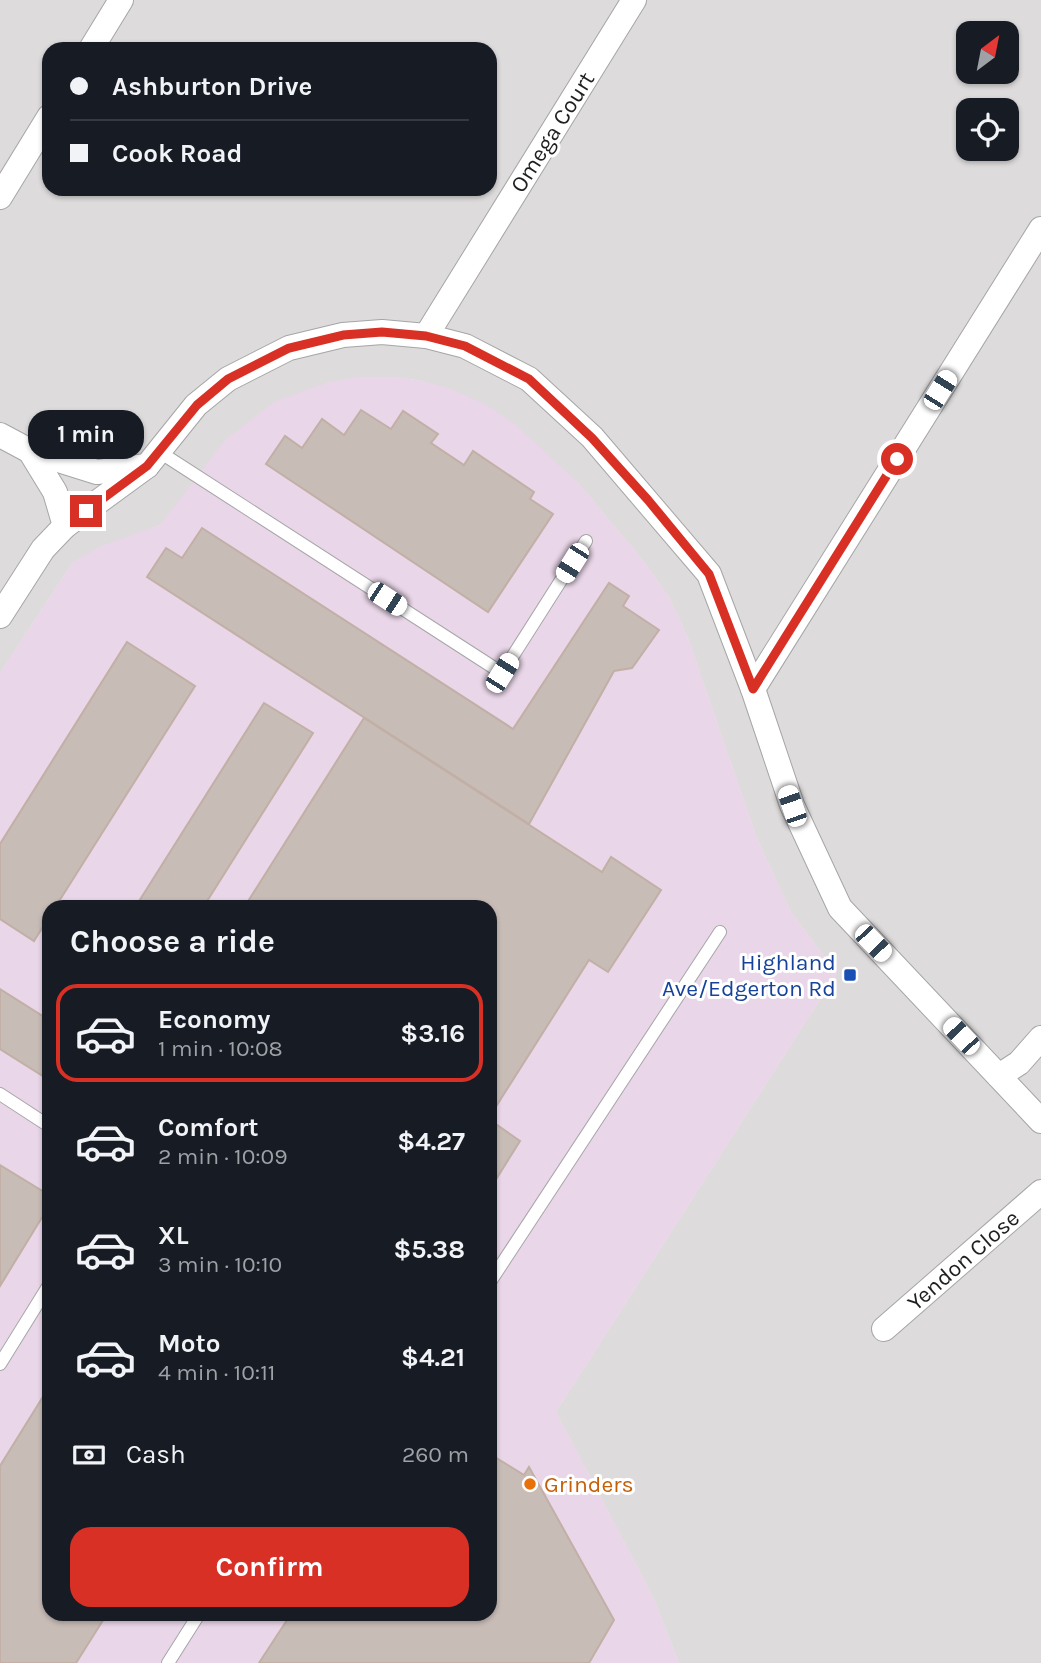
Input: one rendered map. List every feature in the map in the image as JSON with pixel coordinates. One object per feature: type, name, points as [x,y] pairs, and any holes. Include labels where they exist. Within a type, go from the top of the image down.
[{"type":"street","points":[[95,42],[121,0]]},
{"type":"street","name":"Omega Court","points":[[426,336],[634,0]]},
{"type":"street","points":[[0,197],[42,128]]},
{"type":"street","points":[[753,689],[1041,229]]},
{"type":"street","points":[[0,616],[43,549],[65,526],[153,458],[197,405],[228,379],[289,348],[343,335],[382,332],[426,336],[465,346],[529,379],[592,438],[709,574],[753,689],[792,806],[840,908],[1041,1121]]},
{"type":"street","points":[[0,435],[30,451],[97,472],[153,458]]},
{"type":"street","points":[[30,451],[55,492],[65,526]]},
{"type":"street","points":[[999,1076],[1019,1063],[1041,1038]]},
{"type":"street","name":"Yendon Close","points":[[884,1328],[1041,1192]]},
{"type":"lane","points":[[153,458],[502,673],[586,541]]},
{"type":"lane","points":[[497,1271],[720,932]]},
{"type":"lane","points":[[0,1094],[42,1121]]},
{"type":"lane","points":[[0,1364],[42,1295]]},
{"type":"lane","points":[[168,1663],[195,1621]]},
{"type":"shaded area","points":[[0,0],[1041,0],[1041,1663],[679,1663],[654,1599],[556,1412],[837,973],[791,912],[758,841],[688,638],[670,599],[646,564],[578,483],[423,381],[394,377],[357,377],[177,505],[160,525],[73,562],[0,673]]},
{"type":"shaded area","points":[[357,377],[394,377],[423,381],[451,389],[485,404],[515,424],[578,483],[646,564],[670,599],[688,638],[758,841],[791,912],[837,973],[556,1412],[654,1599],[679,1663],[0,1663],[0,673],[73,562],[101,546],[160,525],[226,439],[274,402],[329,382]]},
{"type":"building","points":[[361,410],[391,429],[403,411],[438,434],[431,443],[464,465],[473,451],[534,492],[530,499],[553,514],[488,612],[266,464],[285,436],[302,448],[322,419],[344,435]]},
{"type":"building","points":[[202,528],[513,729],[609,583],[629,596],[623,606],[659,630],[632,668],[614,671],[529,824],[147,577],[166,548],[182,558]]},
{"type":"building","points":[[127,642],[195,686],[60,900],[42,900],[42,928],[34,941],[0,919],[0,844]]},
{"type":"building","points":[[264,703],[313,733],[208,900],[140,900]]},
{"type":"building","points":[[364,718],[602,872],[611,857],[661,890],[608,972],[589,960],[497,1105],[497,900],[249,900]]},
{"type":"building","points":[[0,989],[42,1016],[42,1076],[0,1049]]},
{"type":"building","points":[[497,1125],[520,1141],[497,1178]]},
{"type":"building","points":[[0,1165],[42,1191],[42,1217],[0,1286]]},
{"type":"building","points":[[42,1398],[42,1621],[103,1621],[76,1663],[0,1663],[0,1466]]},
{"type":"building","points":[[497,1458],[524,1475],[529,1467],[614,1620],[589,1663],[259,1663],[286,1621],[497,1621]]},
{"type":"place","name":"Highland Ave/Edgerton Rd","points":[[850,975]]},
{"type":"place","name":"Grinders","points":[[530,1484]]},
{"type":"route","points":[[86,511],[147,466],[168,437],[197,405],[228,379],[289,348],[343,335],[382,332],[426,336],[465,346],[529,379],[592,438],[648,500],[709,574],[753,689],[897,459]]}]
